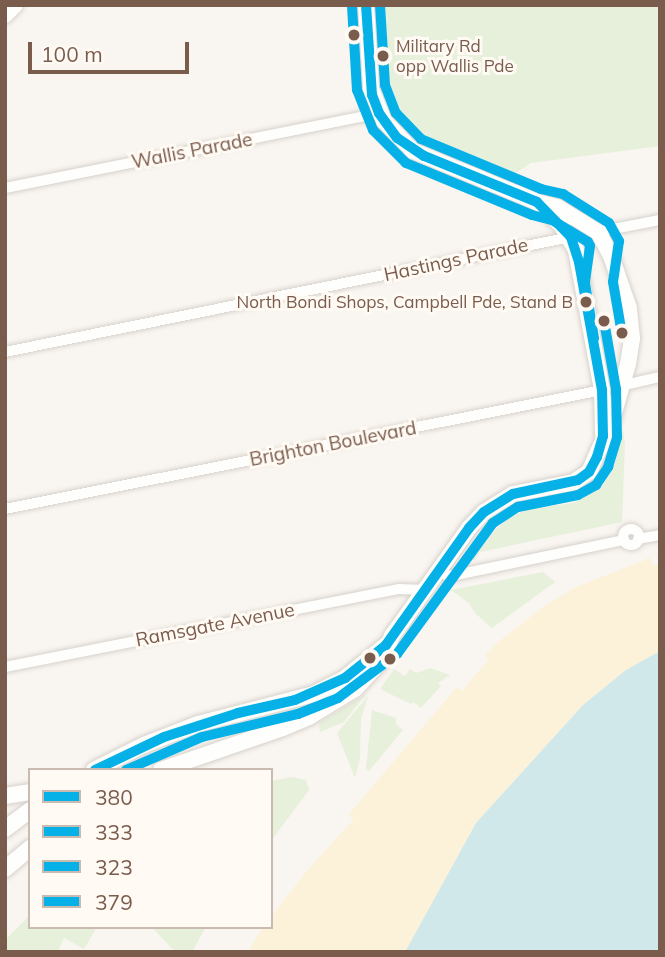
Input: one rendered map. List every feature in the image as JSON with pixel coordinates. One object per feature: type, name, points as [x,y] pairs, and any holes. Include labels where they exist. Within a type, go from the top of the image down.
[{"type":"street","points":[[5,15],[15,5]]},
{"type":"street","points":[[98,768],[144,745],[198,724],[314,694],[345,678],[386,645],[469,528],[497,502],[525,491],[567,484],[586,475],[596,462],[603,436],[612,420],[630,352],[632,323],[611,256],[598,232],[572,214],[413,150],[397,138],[379,113],[370,88],[366,5]]},
{"type":"street","name":"Wallis Parade","points":[[5,188],[379,113]]},
{"type":"street","points":[[537,202],[570,237],[579,262],[602,390],[603,436]]},
{"type":"street","name":"Hastings Parade","points":[[5,352],[660,220]]},
{"type":"street","name":"Brighton Boulevard","points":[[5,509],[660,377]]},
{"type":"street","points":[[438,573],[451,576],[624,540],[624,534],[631,529],[637,533],[638,539],[660,535]]},
{"type":"street","name":"Ramsgate Avenue","points":[[5,667],[399,589],[425,590]]},
{"type":"street","points":[[167,768],[309,717],[339,701],[365,680],[383,659],[386,645]]},
{"type":"street","points":[[5,796],[28,792]]},
{"type":"street","points":[[5,829],[28,812]]},
{"type":"street","points":[[5,869],[28,850]]},
{"type":"green space","points":[[381,5],[660,5],[660,146],[531,163],[511,176],[419,141],[398,120],[390,107]]},
{"type":"green space","points":[[623,429],[625,444],[622,522],[480,552],[475,560],[469,560],[482,542],[510,517],[529,509],[573,503],[601,488],[615,464]]},
{"type":"green space","points":[[543,572],[555,582],[492,628],[475,613],[469,603],[451,590]]},
{"type":"green space","points":[[430,668],[450,675],[438,683],[441,686],[421,708],[414,702],[411,704],[380,689],[394,669],[405,676],[410,669],[416,673]]},
{"type":"green space","points":[[366,694],[344,722],[320,732],[319,723]]},
{"type":"green space","points":[[368,696],[361,719],[360,758],[355,778],[337,733]]},
{"type":"green space","points":[[372,710],[396,718],[396,724],[403,730],[369,771],[366,768]]},
{"type":"green space","points":[[292,777],[306,780],[309,790],[273,838],[273,781]]},
{"type":"green space","points":[[28,917],[28,929],[96,929],[84,949],[64,938],[58,952],[5,952],[5,940]]},
{"type":"green space","points":[[154,929],[205,929],[192,952],[172,949]]},
{"type":"sand","points":[[650,558],[653,566],[660,564],[660,651],[626,670],[583,705],[476,823],[405,952],[248,952],[262,929],[273,929],[273,914],[305,873],[354,819],[349,814],[457,687],[462,691],[489,659],[485,655],[543,607],[576,587]]},
{"type":"water","points":[[660,651],[660,952],[405,952],[476,823],[583,705],[626,670]]},
{"type":"transit line","name":"380","points":[[99,768],[164,737],[238,713],[295,700],[345,678],[386,645],[469,528],[484,512],[513,494],[578,480],[589,472],[597,457],[603,436],[602,390],[579,262],[571,237],[537,202],[424,156],[397,138],[379,113],[372,95],[366,5]]},
{"type":"transit line","name":"379","points":[[380,5],[385,85],[396,113],[421,139],[541,189],[563,194],[609,223],[619,241],[613,282],[622,334]]},
{"type":"transit line","name":"323","points":[[352,6],[357,90],[373,130],[406,163],[532,215],[552,220],[588,242],[590,246],[585,283],[594,338]]},
{"type":"transit line","name":"333","points":[[131,768],[202,737],[298,714],[338,698],[397,654],[493,523],[518,507],[578,495],[596,485],[608,467],[617,437],[616,389],[604,321]]},
{"type":"place","name":"Military Rd opp Wallis Pde","points":[[383,56]]},
{"type":"place","name":"North Bondi Shops, Campbell Pde, Stand B","points":[[586,302]]}]
